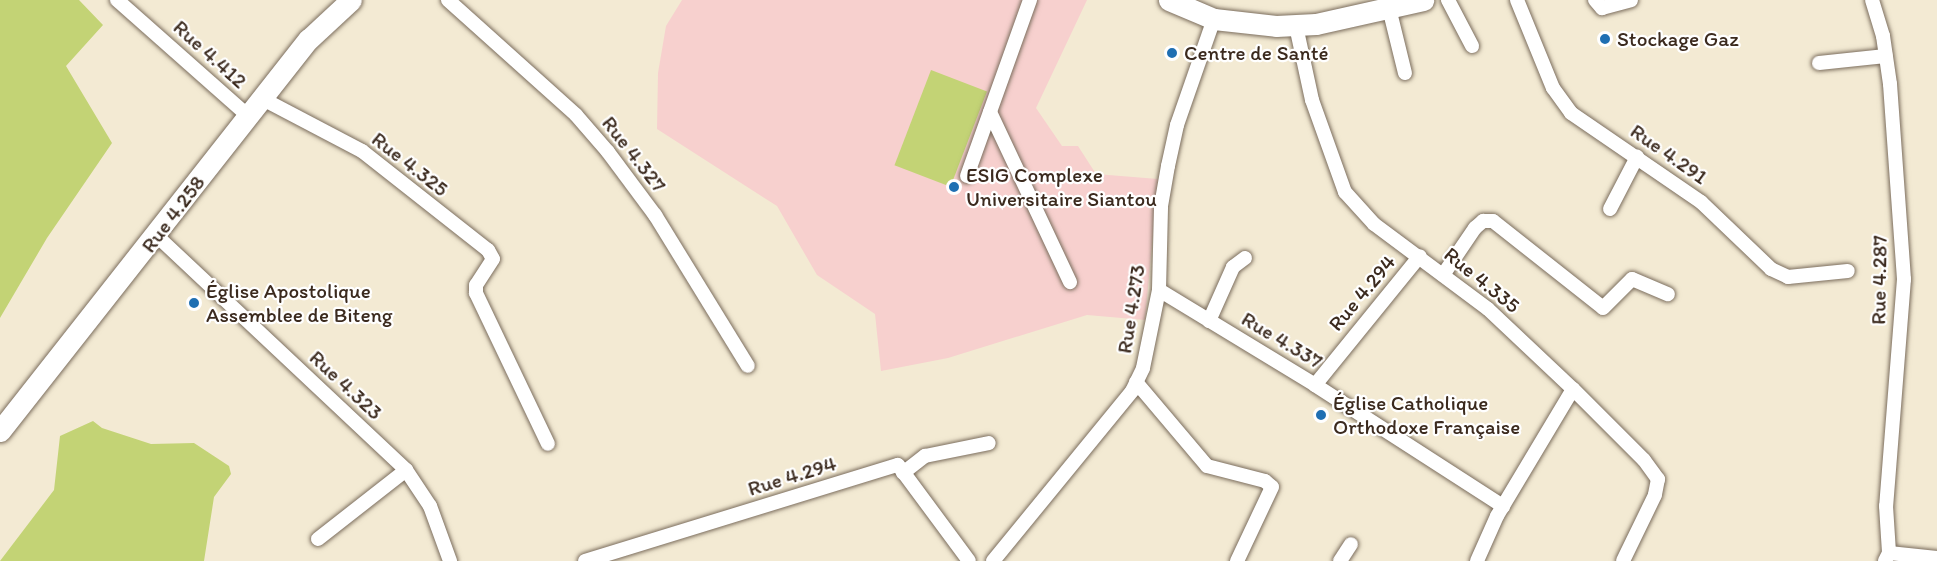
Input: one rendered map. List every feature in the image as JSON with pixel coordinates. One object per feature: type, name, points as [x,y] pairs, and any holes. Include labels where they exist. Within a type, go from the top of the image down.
[{"type":"highway","name":"Rue 4.258","points":[[0,431],[157,236],[309,39],[351,0]]},
{"type":"highway","points":[[1169,0],[1206,11],[1296,26],[1424,0]]},
{"type":"street","name":"Rue 4.412","points":[[117,0],[248,116]]},
{"type":"street","name":"Rue 4.327","points":[[448,0],[576,115],[609,152],[655,214],[748,366]]},
{"type":"street","points":[[967,176],[1030,0]]},
{"type":"street","points":[[1448,0],[1472,46]]},
{"type":"street","name":"Rue 4.291","points":[[1517,0],[1561,100],[1571,112],[1701,202],[1771,269],[1788,277],[1848,271]]},
{"type":"street","points":[[1595,0],[1602,8],[1631,0]]},
{"type":"street","name":"Rue 4.287","points":[[1872,0],[1886,56],[1904,279],[1886,506],[1887,557]]},
{"type":"street","points":[[1389,8],[1405,73]]},
{"type":"street","name":"Rue 4.273","points":[[993,561],[1036,512],[1136,382],[1151,343],[1159,291],[1161,206],[1168,166],[1206,11]]},
{"type":"street","name":"Rue 4.335","points":[[1296,26],[1312,100],[1345,192],[1374,224],[1420,256],[1488,309],[1573,389],[1644,460],[1658,479],[1655,495],[1623,561]]},
{"type":"street","points":[[1819,63],[1886,56]]},
{"type":"street","name":"Rue 4.325","points":[[261,99],[362,151],[488,250],[493,259],[475,289],[548,444]]},
{"type":"street","points":[[990,112],[1070,282]]},
{"type":"street","points":[[1610,208],[1637,158]]},
{"type":"street","points":[[1443,275],[1475,228],[1483,221],[1493,221],[1603,308],[1632,279],[1668,294]]},
{"type":"street","name":"Rue 4.323","points":[[157,236],[406,470],[430,506],[450,561]]},
{"type":"street","name":"Rue 4.294","points":[[1315,385],[1420,256]]},
{"type":"street","points":[[1209,321],[1233,267],[1245,258]]},
{"type":"street","name":"Rue 4.337","points":[[1159,291],[1315,385],[1503,506]]},
{"type":"street","points":[[1136,382],[1207,466],[1265,481],[1272,487],[1237,561]]},
{"type":"street","points":[[1477,561],[1503,506],[1573,389]]},
{"type":"street","points":[[969,561],[903,473],[925,456],[989,443]]},
{"type":"street","name":"Rue 4.294","points":[[585,561],[898,465],[903,473]]},
{"type":"street","points":[[318,539],[406,470]]},
{"type":"street","points":[[1340,561],[1351,544]]},
{"type":"street","points":[[1887,557],[1937,558]]},
{"type":"shaded area","name":"ESIG Complexe Universitaire Siantou","points":[[682,0],[1087,0],[1036,108],[1062,146],[1078,146],[1096,174],[1158,179],[1145,320],[1087,315],[948,358],[881,371],[875,314],[817,275],[777,206],[657,129],[658,73],[666,26]]},
{"type":"green space","points":[[0,0],[79,0],[103,25],[66,66],[112,143],[47,238],[0,318]]},
{"type":"green space","points":[[931,70],[987,92],[950,187],[894,165]]},
{"type":"green space","points":[[93,421],[102,428],[151,444],[194,443],[229,466],[231,474],[214,497],[204,561],[0,561],[54,490],[60,436]]},
{"type":"place","name":"Stockage Gaz","points":[[1605,39]]},
{"type":"place","name":"Centre de Santé","points":[[1172,53]]},
{"type":"place","name":"ESIG Complexe Universitaire Siantou","points":[[954,187]]},
{"type":"place","name":"Église Apostolique Assemblee de Biteng","points":[[194,303]]},
{"type":"place","name":"Église Catholique Orthodoxe Française","points":[[1321,415]]}]
